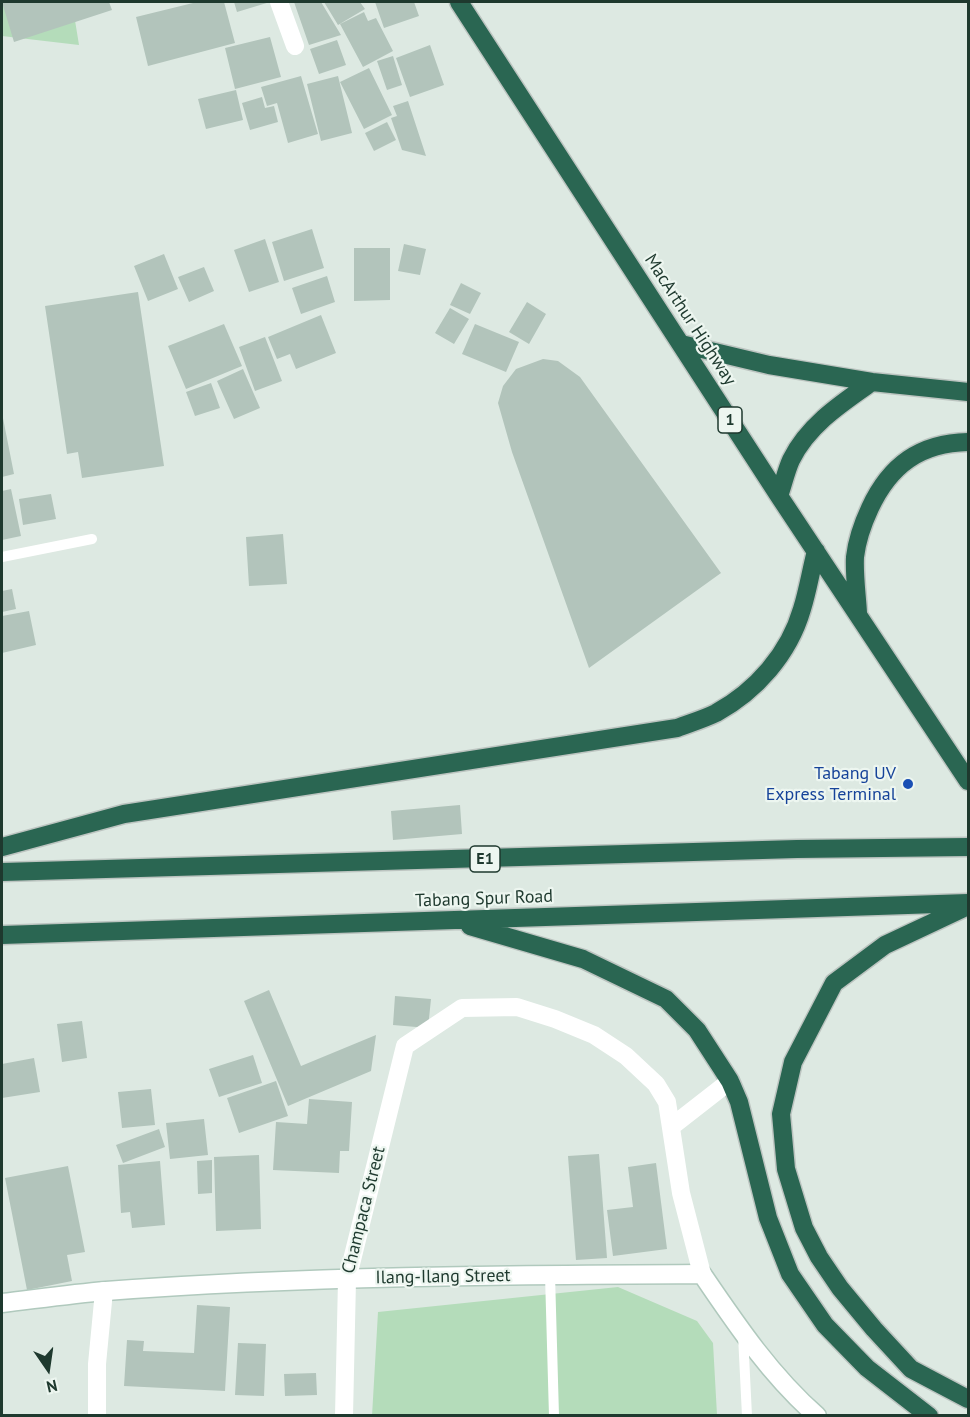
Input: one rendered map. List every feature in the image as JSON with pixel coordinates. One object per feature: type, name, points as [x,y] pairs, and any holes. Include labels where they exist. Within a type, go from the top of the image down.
[{"type":"highway","name":"MacArthur Highway","points":[[459,2],[779,496],[969,781]]},
{"type":"highway","points":[[681,344],[769,365],[872,382],[969,392]]},
{"type":"highway","points":[[779,496],[790,461],[818,423],[872,382]]},
{"type":"highway","points":[[858,613],[855,557],[863,524],[879,489],[896,468],[912,456],[955,442],[969,442]]},
{"type":"highway","points":[[2,847],[124,814],[677,728],[714,714],[742,697],[763,678],[785,646],[802,611],[816,551]]},
{"type":"highway","name":"E1","points":[[2,872],[969,847]]},
{"type":"highway","points":[[969,905],[885,945],[834,983],[793,1062],[781,1114],[786,1168],[804,1228],[819,1257],[840,1288],[873,1329],[911,1369],[969,1399]]},
{"type":"highway","name":"Tabang Spur Road","points":[[2,935],[969,905]]},
{"type":"highway","points":[[453,921],[584,959],[666,999],[697,1030],[730,1082],[739,1102],[768,1218],[790,1274],[825,1325],[867,1368],[929,1416]]},
{"type":"street","points":[[279,2],[295,46]]},
{"type":"street","name":"Champaca Street","points":[[344,1416],[347,1280],[405,1046],[462,1008],[517,1007],[555,1019],[594,1035],[626,1056],[656,1084],[667,1102],[681,1193],[702,1274]]},
{"type":"street","points":[[670,1127],[730,1082]]},
{"type":"street","points":[[702,1274],[743,1334],[817,1416]]},
{"type":"street","name":"Ilang-Ilang Street","points":[[2,1303],[104,1291],[347,1280],[702,1274]]},
{"type":"street","points":[[97,1416],[97,1364],[104,1291]]},
{"type":"lane","points":[[2,557],[92,539]]},
{"type":"lane","points":[[550,1275],[554,1416]]},
{"type":"lane","points":[[743,1334],[747,1416]]},
{"type":"green space","points":[[2,2],[72,2],[79,45],[2,36]]},
{"type":"green space","points":[[618,1287],[697,1321],[713,1343],[717,1415],[372,1416],[378,1312]]},
{"type":"building","points":[[2,2],[109,2],[112,10],[14,42]]},
{"type":"building","points":[[197,2],[224,2],[235,43],[148,66],[136,17]]},
{"type":"building","points":[[234,2],[270,2],[237,12]]},
{"type":"building","points":[[294,2],[321,2],[341,35],[309,45]]},
{"type":"building","points":[[324,2],[360,2],[365,9],[338,25]]},
{"type":"building","points":[[375,2],[414,2],[419,16],[384,28]]},
{"type":"building","points":[[364,12],[368,21],[376,18],[393,51],[363,67],[340,24]]},
{"type":"building","points":[[270,37],[281,77],[235,89],[225,48]]},
{"type":"building","points":[[337,40],[346,65],[319,74],[310,49]]},
{"type":"building","points":[[430,45],[444,85],[410,97],[396,58]]},
{"type":"building","points":[[393,56],[402,85],[387,90],[377,61]]},
{"type":"building","points":[[369,68],[392,115],[364,129],[340,82]]},
{"type":"building","points":[[301,76],[318,134],[288,143],[277,103],[267,106],[261,87]]},
{"type":"building","points":[[338,76],[352,133],[321,141],[307,84]]},
{"type":"building","points":[[236,90],[243,120],[206,129],[198,99]]},
{"type":"building","points":[[262,97],[265,108],[274,106],[278,122],[250,130],[242,103]]},
{"type":"building","points":[[408,101],[426,156],[402,150],[391,118],[397,116],[393,106]]},
{"type":"building","points":[[387,122],[396,140],[374,151],[365,133]]},
{"type":"building","points":[[312,229],[324,268],[284,281],[272,242]]},
{"type":"building","points":[[265,239],[279,282],[249,292],[234,250]]},
{"type":"building","points":[[404,244],[426,249],[420,275],[398,271]]},
{"type":"building","points":[[354,248],[390,248],[390,300],[354,301]]},
{"type":"building","points":[[164,254],[178,289],[148,301],[134,266]]},
{"type":"building","points":[[204,267],[214,291],[189,302],[178,277]]},
{"type":"building","points":[[327,276],[335,302],[301,314],[292,288]]},
{"type":"building","points":[[461,283],[481,293],[470,314],[450,305]]},
{"type":"building","points":[[138,292],[164,466],[82,478],[78,452],[67,454],[45,306]]},
{"type":"building","points":[[527,302],[546,314],[529,344],[509,332]]},
{"type":"building","points":[[450,308],[469,319],[454,344],[435,333]]},
{"type":"building","points":[[321,315],[336,353],[296,369],[290,354],[277,359],[268,337]]},
{"type":"building","points":[[224,324],[242,366],[186,389],[168,346]]},
{"type":"building","points":[[475,324],[519,342],[506,372],[462,354]]},
{"type":"building","points":[[265,337],[282,381],[255,391],[239,347]]},
{"type":"building","points":[[543,359],[558,361],[580,377],[721,573],[589,668],[512,452],[498,403],[503,386],[516,369]]},
{"type":"building","points":[[243,369],[260,408],[234,419],[217,381]]},
{"type":"building","points":[[211,383],[220,408],[195,416],[186,392]]},
{"type":"building","points":[[2,413],[14,474],[2,477]]},
{"type":"building","points":[[11,489],[21,536],[2,540],[2,491]]},
{"type":"building","points":[[51,494],[56,519],[23,525],[19,499]]},
{"type":"building","points":[[283,534],[287,584],[249,586],[246,537]]},
{"type":"building","points":[[12,589],[16,609],[2,612],[2,591]]},
{"type":"building","points":[[29,611],[36,645],[2,653],[2,616]]},
{"type":"building","points":[[460,805],[462,834],[393,840],[391,811]]},
{"type":"building","points":[[269,990],[301,1066],[376,1035],[371,1071],[288,1106],[244,1001]]},
{"type":"building","points":[[395,996],[431,999],[428,1028],[393,1025]]},
{"type":"building","points":[[82,1021],[87,1058],[62,1062],[57,1024]]},
{"type":"building","points":[[253,1055],[262,1083],[219,1097],[209,1069]]},
{"type":"building","points":[[34,1058],[40,1092],[2,1098],[2,1064]]},
{"type":"building","points":[[276,1081],[288,1116],[239,1133],[227,1098]]},
{"type":"building","points":[[151,1089],[155,1125],[122,1128],[118,1092]]},
{"type":"building","points":[[309,1099],[352,1102],[349,1151],[340,1151],[339,1173],[273,1170],[276,1122],[307,1124]]},
{"type":"building","points":[[204,1119],[208,1155],[170,1159],[166,1123]]},
{"type":"building","points":[[159,1129],[165,1147],[123,1163],[116,1145]]},
{"type":"building","points":[[599,1154],[607,1258],[576,1260],[568,1156]]},
{"type":"building","points":[[259,1155],[261,1229],[216,1231],[214,1157]]},
{"type":"building","points":[[212,1160],[212,1193],[198,1194],[197,1161]]},
{"type":"building","points":[[160,1161],[165,1225],[132,1228],[130,1212],[121,1213],[118,1165]]},
{"type":"building","points":[[656,1163],[667,1249],[613,1256],[607,1210],[633,1207],[628,1167]]},
{"type":"building","points":[[68,1166],[85,1252],[67,1255],[72,1281],[27,1290],[5,1178]]},
{"type":"building","points":[[197,1305],[230,1307],[225,1391],[124,1386],[127,1340],[144,1341],[143,1351],[194,1353]]},
{"type":"building","points":[[238,1343],[266,1344],[264,1396],[235,1395]]},
{"type":"building","points":[[316,1373],[317,1395],[285,1396],[284,1374]]},
{"type":"place","name":"Tabang UV Express Terminal","points":[[908,784]]}]
